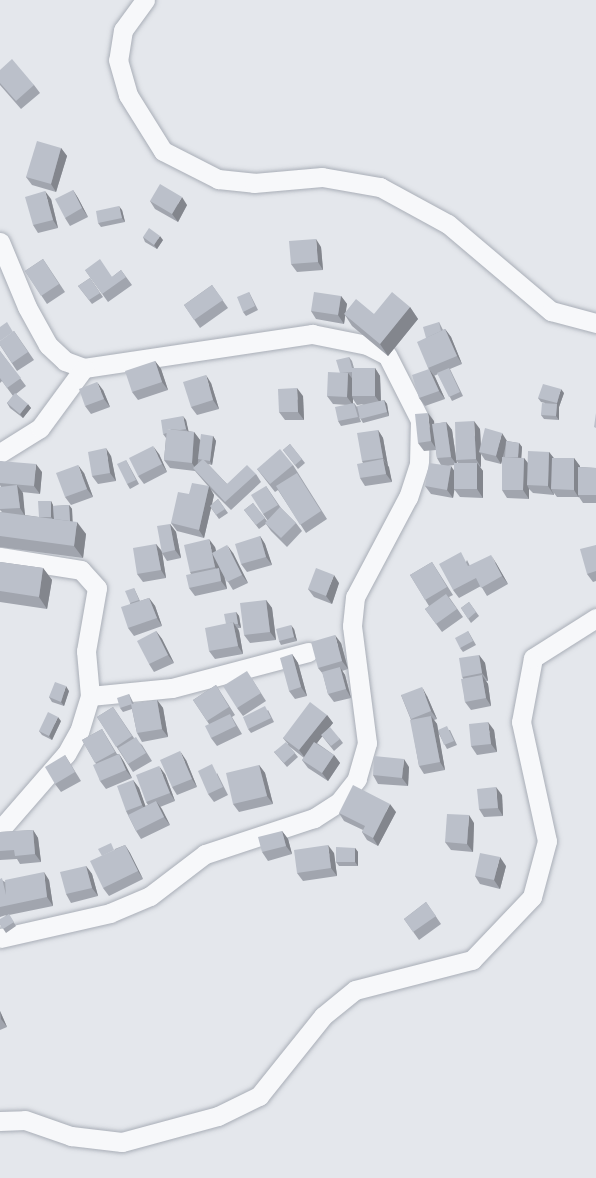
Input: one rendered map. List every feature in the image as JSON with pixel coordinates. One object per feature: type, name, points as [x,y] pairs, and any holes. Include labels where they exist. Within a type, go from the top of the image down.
[{"type":"street","points":[[145,0],[123,30],[118,60],[128,95],[163,151],[218,179],[254,183],[323,177],[380,187],[448,224],[551,311],[596,323]]},
{"type":"street","points":[[0,242],[48,345],[65,361],[84,368],[312,334],[367,345],[387,355],[404,382],[420,420],[419,464],[408,497],[355,597],[352,626],[367,743],[357,779],[340,802],[314,818],[205,854],[150,896],[110,913],[0,938]]},
{"type":"street","points":[[0,453],[40,428],[84,368]]},
{"type":"street","points":[[0,557],[81,570],[94,582],[86,651],[90,696],[66,754],[0,830]]},
{"type":"street","points":[[0,1121],[25,1120],[71,1136],[122,1142],[218,1116],[259,1096],[323,1016],[355,990],[472,960],[533,897],[547,841],[521,722],[533,658],[596,618]]},
{"type":"street","points":[[90,696],[172,688],[308,652]]},
{"type":"building","points":[[12,59],[34,85],[16,101],[0,83],[0,70]]},
{"type":"building","points":[[37,141],[61,148],[51,184],[26,177]]},
{"type":"building","points":[[160,184],[182,197],[172,214],[150,201]]},
{"type":"building","points":[[73,190],[82,208],[65,218],[55,199]]},
{"type":"building","points":[[45,191],[53,220],[33,225],[25,197]]},
{"type":"building","points":[[119,206],[122,218],[98,223],[96,211]]},
{"type":"building","points":[[149,228],[160,236],[154,245],[143,237]]},
{"type":"building","points":[[316,239],[318,262],[291,264],[289,241]]},
{"type":"building","points":[[43,259],[59,284],[41,296],[25,271]]},
{"type":"building","points":[[100,259],[112,277],[121,270],[126,277],[102,294],[85,270]]},
{"type":"building","points":[[90,278],[100,293],[89,300],[78,286]]},
{"type":"building","points":[[212,285],[223,300],[194,320],[184,305]]},
{"type":"building","points":[[249,292],[255,306],[243,312],[237,297]]},
{"type":"building","points":[[314,292],[341,296],[338,315],[311,311]]},
{"type":"building","points":[[392,292],[410,307],[380,344],[344,314],[356,299],[374,314]]},
{"type":"building","points":[[7,322],[13,332],[0,341],[0,327]]},
{"type":"building","points":[[439,322],[441,331],[426,338],[423,327]]},
{"type":"building","points":[[445,329],[457,356],[428,368],[417,342]]},
{"type":"building","points":[[14,331],[28,352],[12,363],[0,341]]},
{"type":"building","points":[[0,351],[21,378],[7,388],[0,378]]},
{"type":"building","points":[[349,357],[352,372],[340,373],[336,360]]},
{"type":"building","points":[[155,361],[162,382],[132,392],[125,371]]},
{"type":"building","points":[[352,368],[375,368],[375,396],[352,396]]},
{"type":"building","points":[[449,368],[460,392],[449,397],[437,373]]},
{"type":"building","points":[[429,369],[439,391],[419,398],[412,375]]},
{"type":"building","points":[[328,372],[348,373],[347,397],[327,396]]},
{"type":"building","points":[[206,375],[213,400],[191,407],[183,382]]},
{"type":"building","points":[[97,382],[104,399],[85,406],[79,389]]},
{"type":"building","points":[[543,384],[561,389],[557,403],[538,398]]},
{"type":"building","points":[[297,388],[298,412],[279,412],[278,389]]},
{"type":"building","points":[[15,393],[28,404],[20,414],[7,403]]},
{"type":"building","points":[[384,400],[387,412],[360,419],[357,406]]},
{"type":"building","points":[[354,403],[358,417],[338,421],[335,407]]},
{"type":"building","points":[[542,403],[557,404],[556,416],[541,415]]},
{"type":"building","points":[[428,413],[431,441],[418,443],[415,414]]},
{"type":"building","points":[[183,416],[186,429],[167,429],[167,433],[163,434],[161,420]]},
{"type":"building","points":[[474,421],[476,459],[456,460],[455,422]]},
{"type":"building","points":[[446,422],[451,457],[437,458],[432,424]]},
{"type":"building","points":[[485,428],[502,433],[496,456],[479,452]]},
{"type":"building","points":[[167,429],[194,432],[192,463],[164,460]]},
{"type":"building","points":[[378,430],[383,458],[362,461],[357,433]]},
{"type":"building","points":[[201,434],[213,436],[210,461],[198,459]]},
{"type":"building","points":[[506,441],[519,443],[518,457],[505,457]]},
{"type":"building","points":[[290,444],[302,459],[295,465],[283,450]]},
{"type":"building","points":[[153,446],[162,464],[138,476],[129,458]]},
{"type":"building","points":[[106,448],[110,473],[92,476],[88,452]]},
{"type":"building","points":[[280,449],[293,465],[270,484],[257,469]]},
{"type":"building","points":[[528,451],[549,452],[548,486],[527,485]]},
{"type":"building","points":[[502,457],[524,458],[523,490],[502,490]]},
{"type":"building","points":[[552,458],[574,458],[574,490],[551,489]]},
{"type":"building","points":[[203,459],[227,484],[247,465],[256,474],[225,502],[193,468]]},
{"type":"building","points":[[383,459],[386,474],[360,478],[357,464]]},
{"type":"building","points":[[126,460],[136,480],[127,484],[117,464]]},
{"type":"building","points":[[0,461],[36,464],[34,486],[0,483]]},
{"type":"building","points":[[429,463],[451,466],[447,490],[425,486]]},
{"type":"building","points":[[454,463],[477,463],[477,489],[454,489]]},
{"type":"building","points":[[78,465],[87,489],[65,497],[56,473]]},
{"type":"building","points":[[578,467],[596,468],[596,495],[578,495]]},
{"type":"building","points":[[297,473],[321,511],[300,525],[276,486]]},
{"type":"building","points":[[192,483],[209,486],[199,530],[171,523],[178,492],[189,494]]},
{"type":"building","points":[[17,485],[20,508],[0,509],[0,487]]},
{"type":"building","points":[[266,486],[278,505],[263,514],[251,495]]},
{"type":"building","points":[[218,499],[225,509],[216,515],[210,506]]},
{"type":"building","points":[[38,501],[51,501],[51,517],[39,517]]},
{"type":"building","points":[[253,503],[265,518],[256,525],[244,510]]},
{"type":"building","points":[[69,505],[70,521],[54,519],[53,506]]},
{"type":"building","points":[[280,507],[296,523],[281,538],[265,523]]},
{"type":"building","points":[[0,512],[77,522],[74,546],[0,536]]},
{"type":"building","points":[[170,524],[175,550],[162,553],[157,526]]},
{"type":"building","points":[[260,536],[266,557],[241,564],[235,544]]},
{"type":"building","points":[[209,539],[215,567],[190,572],[184,545]]},
{"type":"building","points":[[156,544],[161,570],[137,574],[133,548]]},
{"type":"building","points":[[227,545],[242,575],[227,582],[212,553]]},
{"type":"building","points":[[596,545],[596,571],[587,574],[580,549]]},
{"type":"building","points":[[461,552],[468,566],[491,555],[502,576],[481,588],[476,578],[453,590],[439,564]]},
{"type":"building","points":[[0,562],[43,568],[39,597],[0,591]]},
{"type":"building","points":[[432,562],[447,587],[425,600],[410,575]]},
{"type":"building","points":[[219,568],[221,581],[189,588],[186,575]]},
{"type":"building","points":[[316,568],[334,575],[326,596],[308,589]]},
{"type":"building","points":[[134,588],[139,600],[130,603],[125,591]]},
{"type":"building","points":[[446,594],[457,609],[436,624],[425,609]]},
{"type":"building","points":[[149,598],[157,618],[128,628],[121,607]]},
{"type":"building","points":[[266,600],[270,632],[244,635],[240,603]]},
{"type":"building","points":[[469,602],[476,612],[468,619],[461,608]]},
{"type":"building","points":[[236,612],[238,624],[226,624],[224,614]]},
{"type":"building","points":[[233,622],[238,646],[209,651],[205,628]]},
{"type":"building","points":[[291,625],[294,637],[279,641],[276,629]]},
{"type":"building","points":[[156,631],[168,655],[149,664],[137,641]]},
{"type":"building","points":[[468,631],[473,641],[460,648],[455,638]]},
{"type":"building","points":[[335,635],[342,661],[318,668],[311,642]]},
{"type":"building","points":[[292,654],[301,687],[289,691],[280,658]]},
{"type":"building","points":[[479,655],[482,673],[462,677],[459,658]]},
{"type":"building","points":[[340,667],[346,689],[328,694],[322,672]]},
{"type":"building","points":[[247,671],[261,693],[237,708],[223,686]]},
{"type":"building","points":[[482,675],[486,698],[465,702],[461,679]]},
{"type":"building","points":[[55,682],[66,686],[61,702],[49,697]]},
{"type":"building","points":[[216,685],[229,707],[207,721],[193,700]]},
{"type":"building","points":[[422,687],[431,711],[411,719],[401,695]]},
{"type":"building","points":[[129,694],[132,704],[120,708],[117,698]]},
{"type":"building","points":[[157,700],[162,729],[137,733],[131,704]]},
{"type":"building","points":[[310,702],[327,715],[299,750],[283,738]]},
{"type":"building","points":[[265,706],[271,718],[248,729],[243,717]]},
{"type":"building","points":[[113,707],[132,736],[116,747],[97,717]]},
{"type":"building","points":[[48,712],[58,717],[49,736],[39,731]]},
{"type":"building","points":[[230,714],[236,726],[211,738],[205,726]]},
{"type":"building","points":[[431,716],[440,762],[419,766],[410,720]]},
{"type":"building","points":[[488,722],[491,744],[471,746],[469,724]]},
{"type":"building","points":[[447,726],[454,741],[444,745],[438,730]]},
{"type":"building","points":[[330,727],[340,739],[331,746],[321,735]]},
{"type":"building","points":[[102,729],[115,752],[95,763],[82,740]]},
{"type":"building","points":[[136,737],[146,753],[128,764],[118,748]]},
{"type":"building","points":[[286,742],[295,753],[284,763],[274,752]]},
{"type":"building","points":[[314,742],[334,755],[322,773],[302,760]]},
{"type":"building","points":[[180,751],[192,779],[172,787],[160,760]]},
{"type":"building","points":[[119,754],[126,770],[100,781],[93,765]]},
{"type":"building","points":[[65,755],[75,772],[55,784],[45,767]]},
{"type":"building","points":[[374,756],[404,759],[402,778],[373,775]]},
{"type":"building","points":[[212,764],[223,787],[208,794],[198,771]]},
{"type":"building","points":[[259,765],[267,796],[233,804],[226,773]]},
{"type":"building","points":[[159,766],[170,793],[146,802],[136,775]]},
{"type":"building","points":[[133,780],[142,805],[126,811],[117,786]]},
{"type":"building","points":[[353,785],[390,804],[373,838],[362,832],[365,826],[339,813]]},
{"type":"building","points":[[496,787],[498,808],[479,809],[477,789]]},
{"type":"building","points":[[156,801],[164,817],[136,831],[128,815]]},
{"type":"building","points":[[447,814],[469,815],[467,844],[445,842]]},
{"type":"building","points":[[33,830],[35,854],[15,856],[14,850],[0,851],[0,832]]},
{"type":"building","points":[[282,831],[286,846],[262,852],[258,837]]},
{"type":"building","points":[[111,843],[114,850],[102,856],[98,849]]},
{"type":"building","points":[[125,845],[138,871],[103,888],[90,861]]},
{"type":"building","points":[[328,845],[331,868],[297,873],[294,850]]},
{"type":"building","points":[[336,847],[355,848],[355,862],[336,862]]},
{"type":"building","points":[[480,853],[500,857],[494,880],[475,876]]},
{"type":"building","points":[[86,866],[92,888],[66,894],[60,872]]},
{"type":"building","points":[[44,872],[47,897],[0,907],[0,879],[2,878],[6,895],[5,880]]},
{"type":"building","points":[[426,902],[436,916],[413,932],[404,919]]},
{"type":"building","points":[[9,914],[14,922],[3,929],[0,919]]}]
